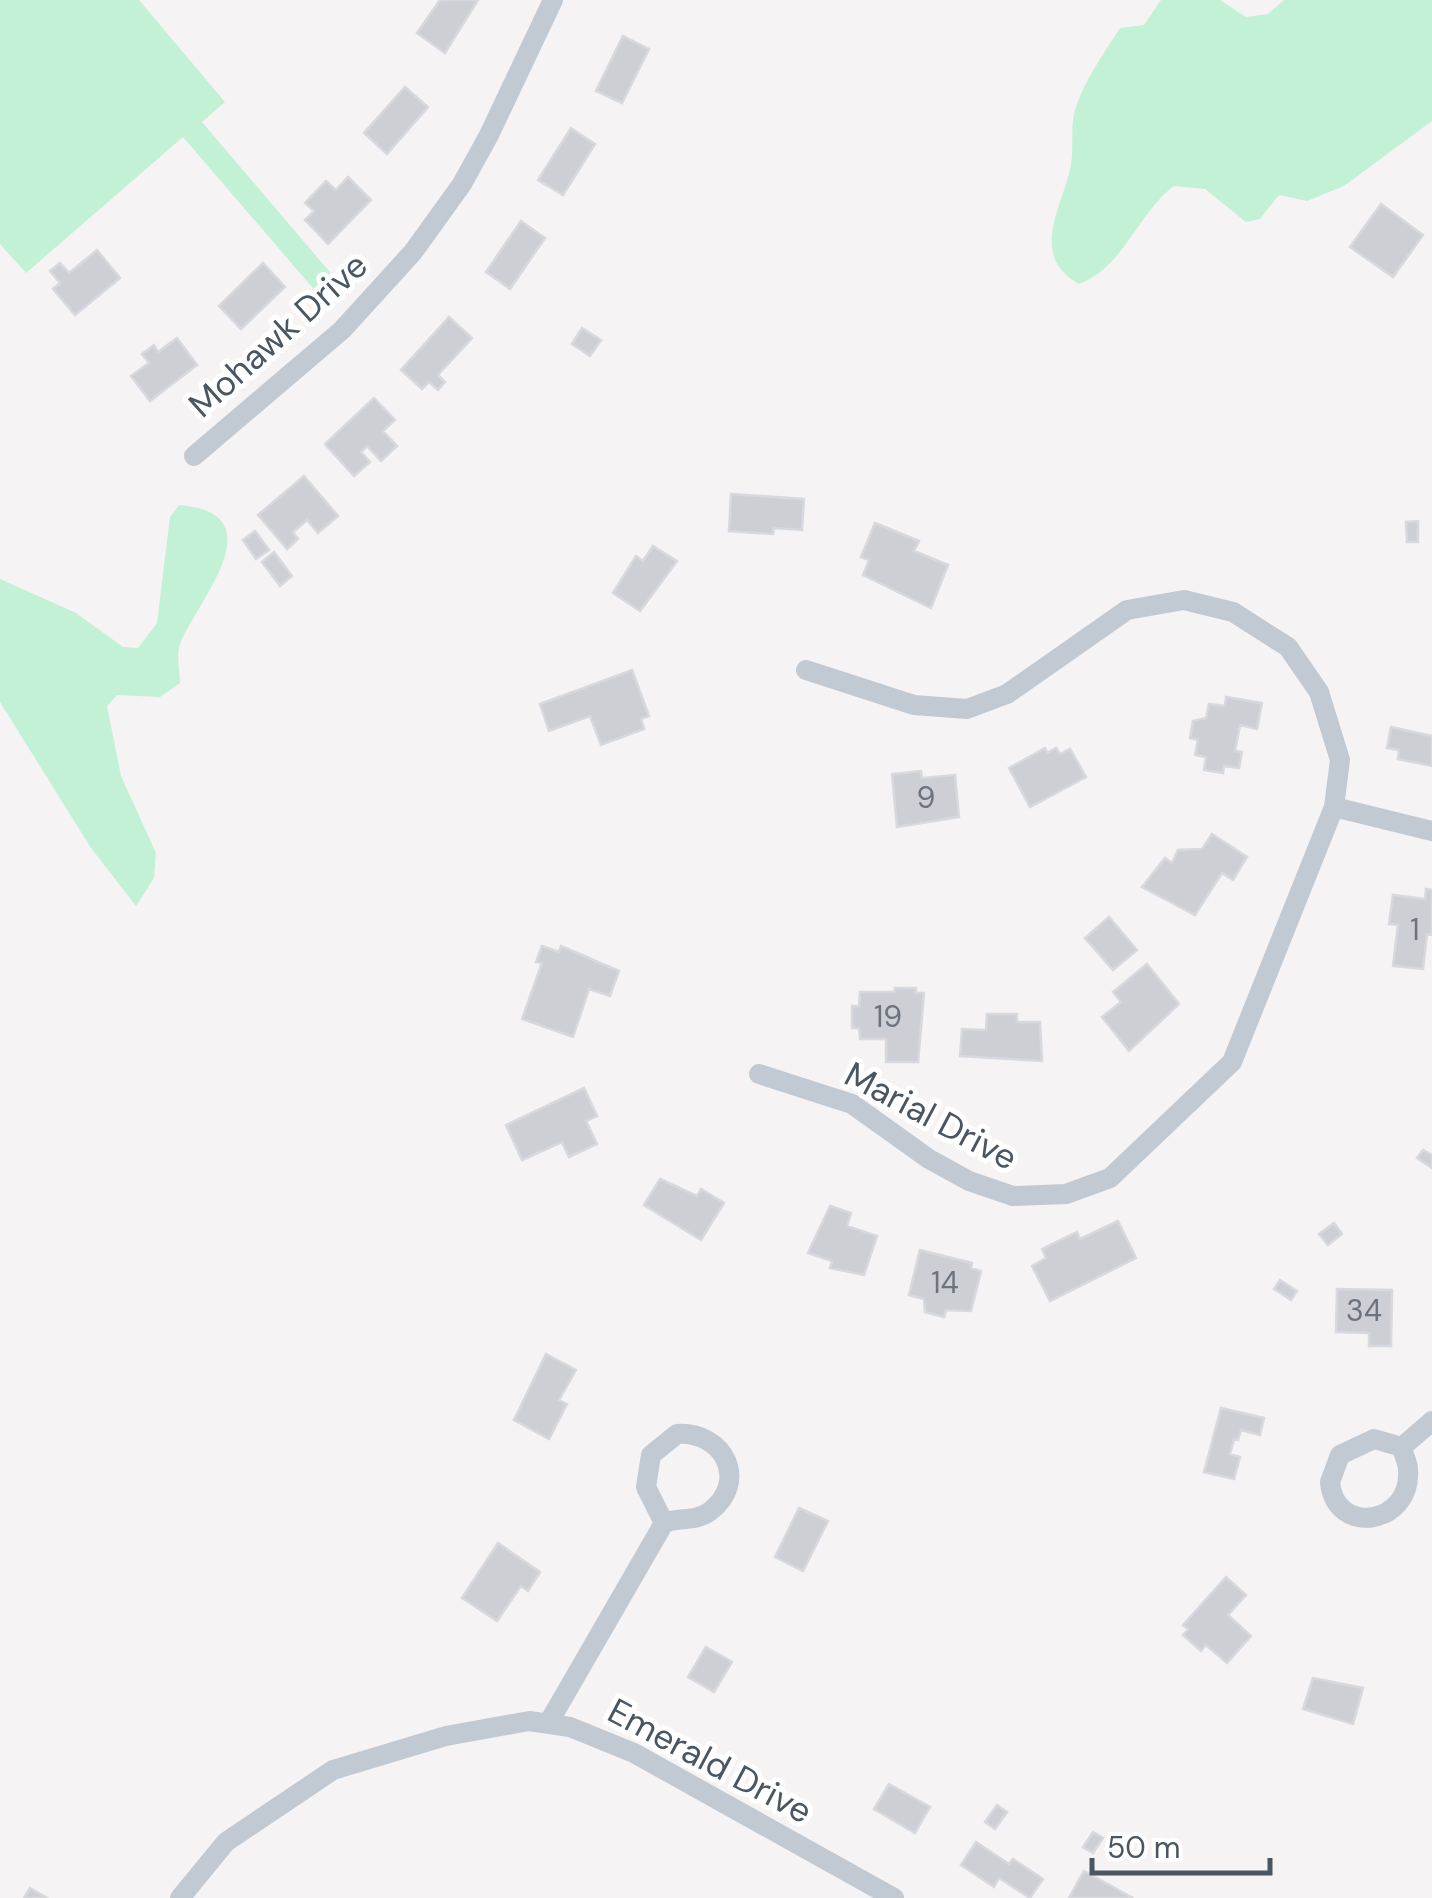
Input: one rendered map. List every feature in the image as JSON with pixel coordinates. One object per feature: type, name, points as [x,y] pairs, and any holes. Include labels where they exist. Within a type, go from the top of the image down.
[{"type":"street","name":"Mohawk Drive","points":[[194,456],[342,330],[414,252],[480,152],[553,0]]},
{"type":"street","name":"Marial Drive","points":[[758,1074],[852,1104],[929,1159],[969,1181],[1013,1196],[1066,1194],[1110,1178],[1232,1062],[1334,806],[1340,760],[1319,692],[1288,647],[1233,612],[1184,600],[1127,610],[1008,694],[967,709],[914,705],[806,670]]},
{"type":"street","points":[[1334,806],[1432,832]]},
{"type":"street","points":[[1402,1447],[1432,1421]]},
{"type":"street","points":[[678,1434],[706,1438],[726,1455],[731,1466],[724,1497],[700,1518],[664,1522],[646,1487],[651,1455],[678,1434]]},
{"type":"street","points":[[549,1722],[664,1522]]},
{"type":"street","name":"Emerald Drive","points":[[180,1898],[226,1842],[333,1770],[468,1730],[549,1722],[634,1753],[894,1898]]},
{"type":"green space","points":[[0,0],[139,0],[225,102],[202,122],[346,291],[330,308],[183,137],[26,273],[0,244]]},
{"type":"green space","points":[[1161,0],[1220,0],[1246,17],[1268,14],[1284,0],[1432,0],[1432,121],[1344,186],[1307,201],[1279,195],[1260,219],[1246,222],[1205,189],[1174,186],[1108,265],[1079,284],[1063,272],[1052,244],[1071,165],[1075,110],[1089,78],[1120,28],[1144,25]]},
{"type":"green space","points":[[179,505],[208,512],[224,524],[227,541],[213,584],[180,644],[180,683],[160,697],[117,695],[107,706],[121,776],[156,853],[154,878],[136,906],[91,848],[0,702],[0,579],[76,613],[123,647],[138,648],[157,623],[170,517]]},
{"type":"building","points":[[440,0],[478,0],[445,53],[417,33]]},
{"type":"building","points":[[623,36],[649,49],[622,103],[596,91]]},
{"type":"building","points":[[405,87],[428,107],[387,154],[364,133]]},
{"type":"building","points":[[571,128],[595,144],[563,195],[538,180]]},
{"type":"building","points":[[348,177],[371,200],[328,244],[305,220],[314,211],[305,203],[326,181],[336,190]]},
{"type":"building","points":[[1381,204],[1423,235],[1393,277],[1350,247]]},
{"type":"building","points":[[521,221],[545,238],[510,289],[486,272]]},
{"type":"building","points":[[97,250],[120,278],[75,315],[53,289],[60,283],[50,271],[60,263],[69,273]]},
{"type":"building","points":[[263,263],[285,287],[241,329],[219,306]]},
{"type":"building","points":[[449,317],[472,338],[438,375],[445,382],[438,390],[429,382],[422,389],[401,370]]},
{"type":"building","points":[[582,328],[601,340],[590,356],[572,344]]},
{"type":"building","points":[[177,338],[197,365],[150,401],[131,376],[149,363],[142,354],[154,345],[158,352]]},
{"type":"building","points":[[374,398],[395,420],[383,431],[397,446],[381,461],[367,446],[361,452],[370,462],[354,476],[325,444]]},
{"type":"building","points":[[304,476],[338,516],[318,533],[307,520],[293,532],[298,539],[287,549],[258,515]]},
{"type":"building","points":[[731,494],[804,499],[802,530],[774,528],[773,534],[729,531]]},
{"type":"building","points":[[1418,521],[1418,542],[1407,542],[1406,522]]},
{"type":"building","points":[[875,523],[919,541],[914,551],[948,565],[931,608],[863,575],[869,560],[861,557]]},
{"type":"building","points":[[255,531],[269,550],[256,559],[243,540]]},
{"type":"building","points":[[653,546],[677,561],[640,611],[613,593],[636,556],[643,561]]},
{"type":"building","points":[[274,552],[292,576],[280,586],[262,562]]},
{"type":"building","points":[[632,670],[649,716],[641,719],[644,729],[601,745],[590,716],[549,731],[540,704]]},
{"type":"building","points":[[1226,697],[1262,703],[1257,729],[1240,725],[1235,751],[1242,752],[1239,768],[1224,766],[1223,773],[1204,770],[1206,757],[1195,755],[1198,740],[1190,738],[1193,721],[1206,718],[1209,704],[1225,706]]},
{"type":"building","points":[[1391,727],[1432,736],[1432,766],[1398,759],[1399,750],[1387,748]]},
{"type":"building","points":[[1045,748],[1047,753],[1056,748],[1060,754],[1070,749],[1086,777],[1030,807],[1009,768]]},
{"type":"building","points":[[921,771],[922,778],[955,775],[959,817],[897,827],[892,774]]},
{"type":"building","points":[[1212,834],[1247,857],[1233,880],[1222,873],[1195,915],[1142,887],[1165,858],[1172,863],[1178,850],[1202,849]]},
{"type":"building","points":[[1426,889],[1432,890],[1432,935],[1427,934],[1423,969],[1393,966],[1398,925],[1389,924],[1393,895],[1425,899]]},
{"type":"building","points":[[1109,917],[1137,950],[1113,970],[1085,938]]},
{"type":"building","points":[[542,946],[559,952],[561,946],[619,971],[610,996],[589,989],[573,1037],[522,1019],[542,963],[536,962]]},
{"type":"building","points":[[1147,964],[1179,1004],[1129,1051],[1102,1017],[1121,1002],[1113,992]]},
{"type":"building","points":[[895,988],[916,988],[916,993],[924,993],[918,1062],[886,1062],[886,1039],[860,1039],[859,1028],[852,1028],[852,1006],[859,1006],[860,992],[895,992]]},
{"type":"building","points":[[987,1014],[1017,1014],[1017,1022],[1040,1022],[1042,1061],[960,1056],[962,1029],[986,1030]]},
{"type":"building","points":[[584,1088],[597,1116],[586,1121],[597,1144],[569,1157],[562,1142],[522,1160],[506,1125]]},
{"type":"building","points":[[1423,1150],[1432,1155],[1432,1168],[1417,1158]]},
{"type":"building","points":[[660,1179],[697,1196],[701,1189],[724,1203],[701,1240],[644,1205]]},
{"type":"building","points":[[830,1206],[851,1213],[847,1226],[877,1236],[864,1275],[830,1268],[832,1261],[808,1253]]},
{"type":"building","points":[[1118,1221],[1136,1258],[1050,1301],[1032,1266],[1046,1258],[1042,1249],[1077,1232],[1080,1239]]},
{"type":"building","points":[[1334,1223],[1342,1234],[1328,1245],[1319,1234]]},
{"type":"building","points":[[920,1250],[972,1263],[971,1268],[981,1271],[971,1311],[946,1310],[944,1317],[925,1312],[924,1299],[909,1295]]},
{"type":"building","points":[[1280,1280],[1297,1291],[1291,1300],[1274,1289]]},
{"type":"building","points":[[1337,1289],[1392,1290],[1391,1346],[1369,1346],[1369,1333],[1336,1332]]},
{"type":"building","points":[[546,1354],[576,1370],[559,1400],[567,1404],[549,1439],[514,1420]]},
{"type":"building","points":[[1221,1408],[1264,1418],[1260,1435],[1241,1430],[1238,1440],[1234,1439],[1230,1454],[1240,1457],[1234,1479],[1204,1472]]},
{"type":"building","points":[[799,1508],[828,1521],[803,1571],[775,1557]]},
{"type":"building","points":[[498,1543],[540,1572],[528,1591],[521,1586],[497,1621],[462,1598]]},
{"type":"building","points":[[1226,1577],[1246,1595],[1228,1615],[1251,1636],[1227,1663],[1206,1645],[1201,1651],[1183,1635],[1188,1629],[1183,1625]]},
{"type":"building","points":[[706,1647],[732,1662],[714,1692],[688,1677]]},
{"type":"building","points":[[1313,1678],[1363,1688],[1353,1724],[1303,1709]]},
{"type":"building","points":[[889,1784],[930,1807],[915,1833],[874,1809]]},
{"type":"building","points":[[997,1805],[1007,1812],[995,1829],[985,1822]]},
{"type":"building","points":[[1093,1832],[1103,1838],[1093,1853],[1083,1847]]},
{"type":"building","points":[[976,1842],[1009,1864],[1013,1859],[1043,1879],[1030,1898],[999,1878],[994,1887],[961,1865]]},
{"type":"building","points":[[1084,1871],[1133,1898],[1069,1898]]},
{"type":"building","points":[[30,1888],[47,1898],[24,1898]]}]
